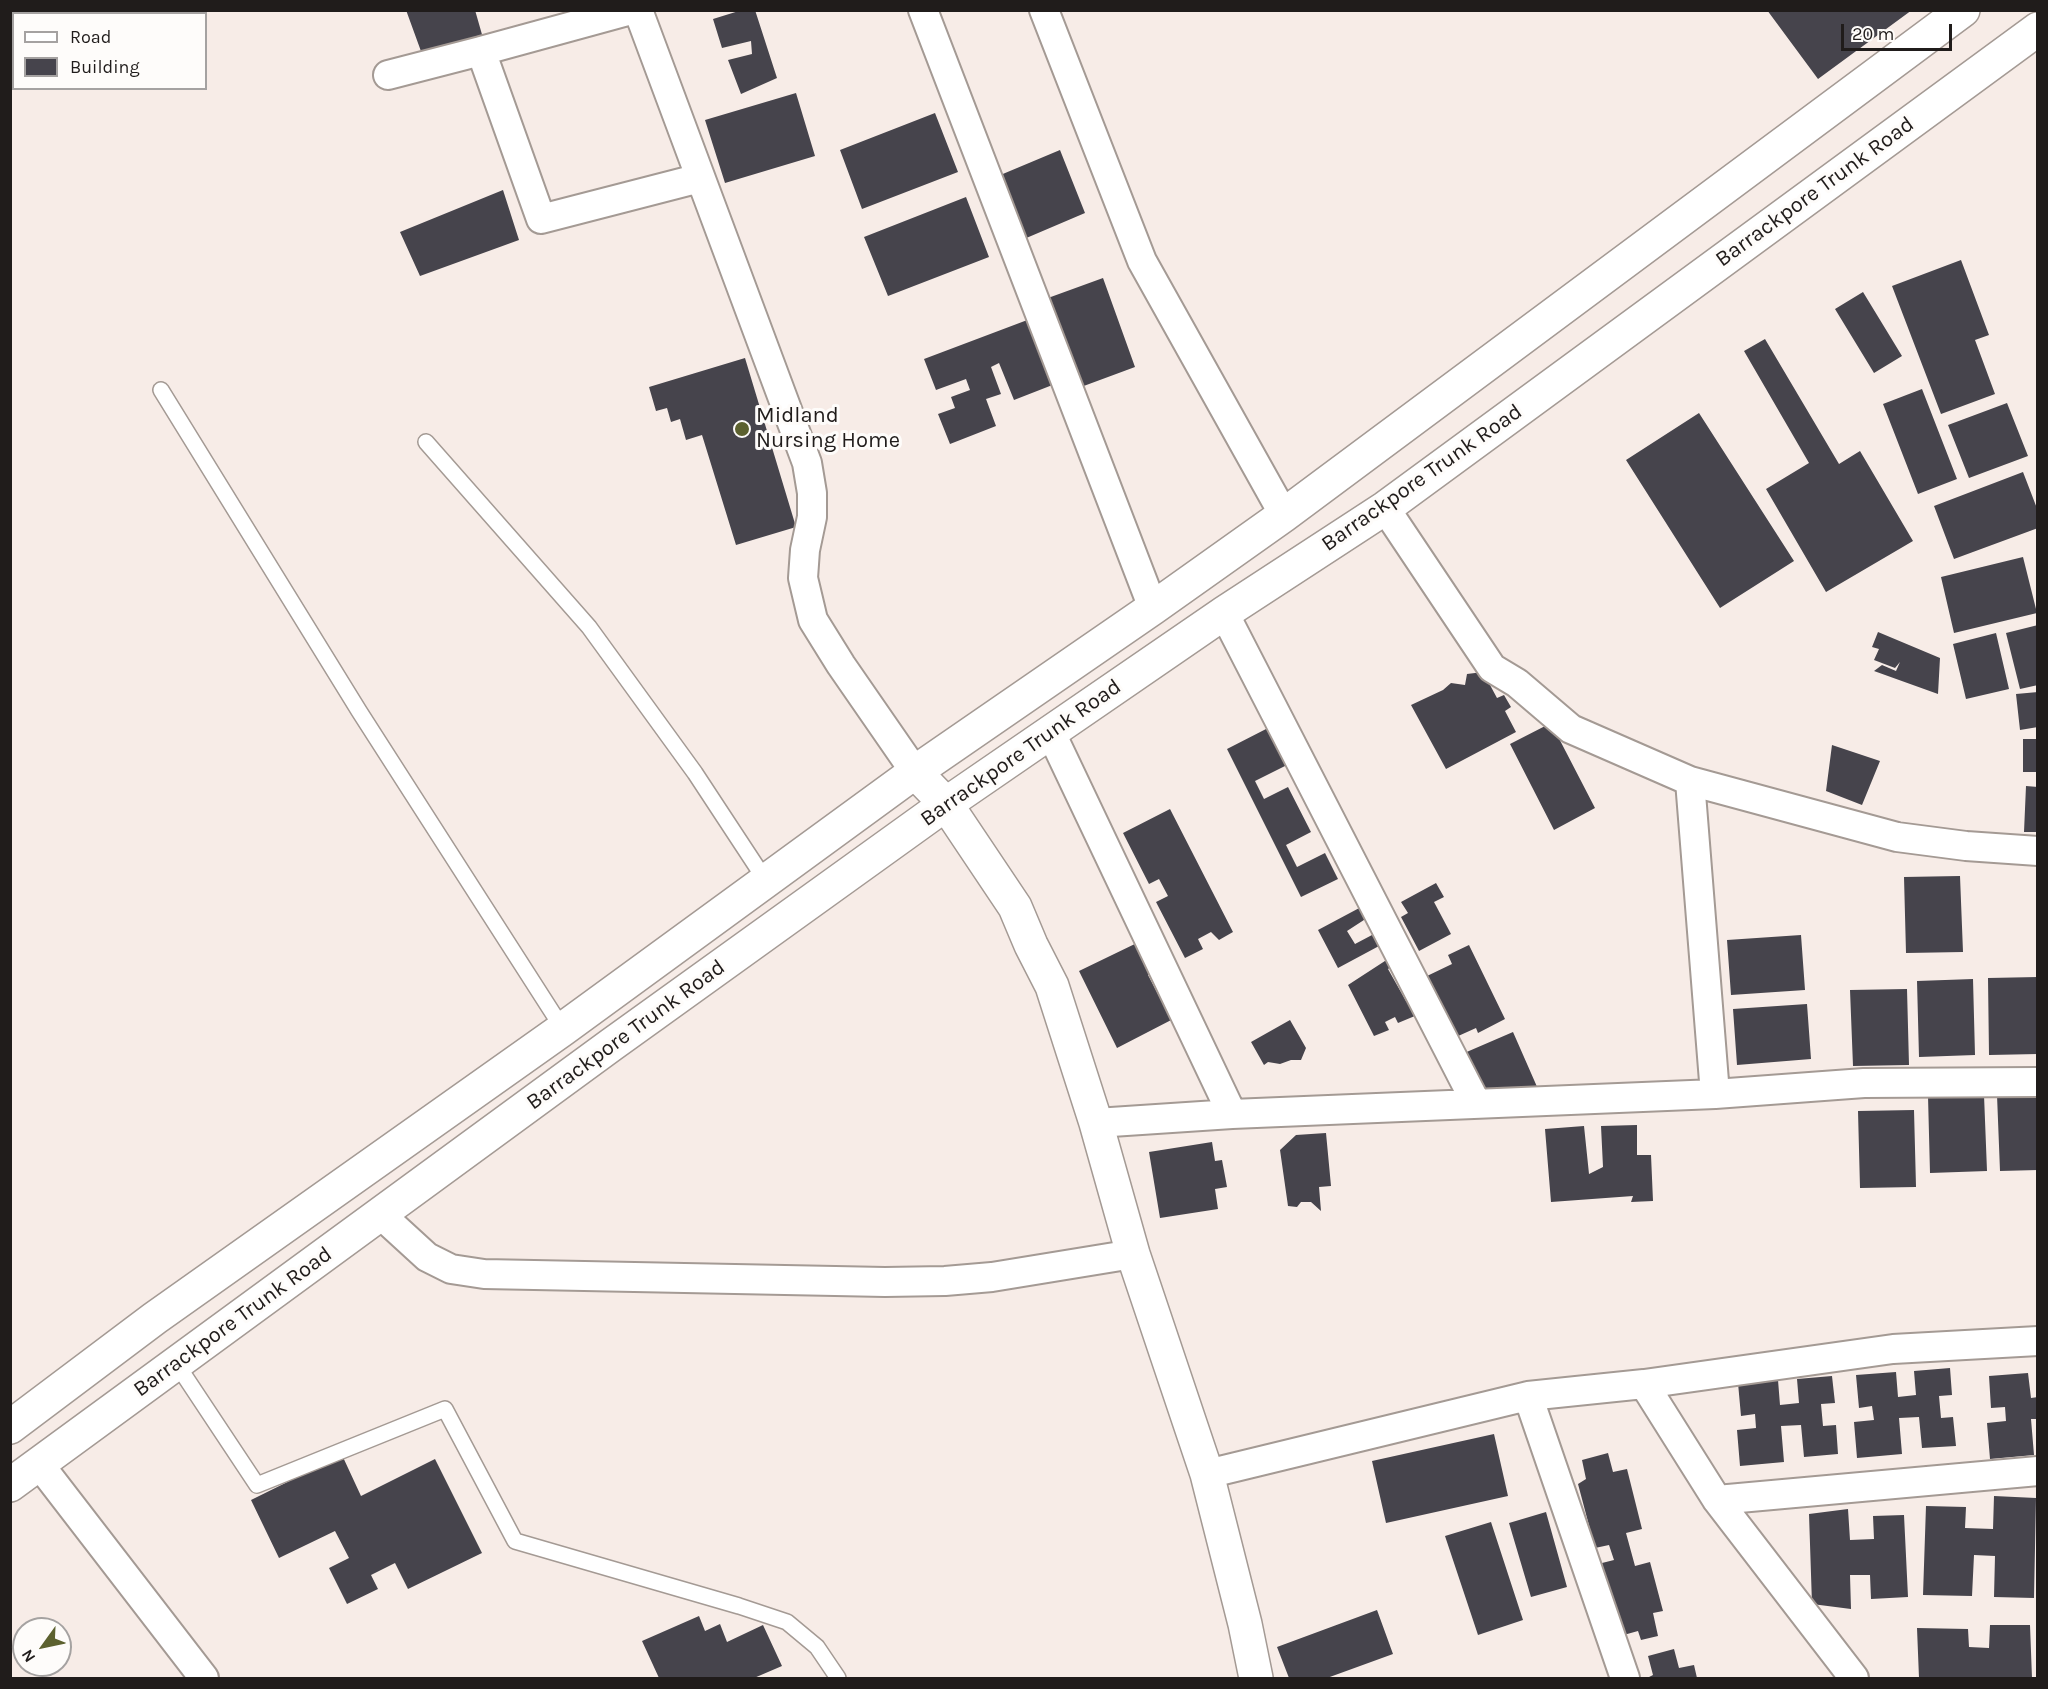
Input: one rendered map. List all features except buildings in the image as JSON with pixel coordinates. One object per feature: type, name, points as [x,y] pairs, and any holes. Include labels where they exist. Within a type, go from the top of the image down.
[{"type":"main road","name":"Barrackpore Trunk Road","points":[[13,1418],[563,1029],[915,772],[1284,515],[1964,10]]},
{"type":"main road","name":"Barrackpore Trunk Road","points":[[10,1485],[946,804],[1224,613],[1385,508],[2037,29]]},
{"type":"main road","points":[[915,772],[946,804],[1014,907],[1052,986],[1096,1123],[1133,1254],[1208,1474],[1256,1678]]},
{"type":"street","points":[[388,75],[631,10]]},
{"type":"street","points":[[638,10],[807,463],[812,493],[812,516],[805,550],[803,578],[813,620],[915,772]]},
{"type":"street","points":[[923,10],[1153,608]]},
{"type":"street","points":[[1044,10],[1142,261],[1284,515]]},
{"type":"street","points":[[481,51],[541,219],[700,178]]},
{"type":"street","points":[[1385,508],[1492,668],[1517,683],[1570,729],[1690,781],[1897,837],[1966,846],[2037,851]]},
{"type":"street","points":[[1224,613],[1476,1103]]},
{"type":"street","points":[[1051,733],[1232,1114]]},
{"type":"street","points":[[1690,781],[1715,1094]]},
{"type":"street","points":[[1096,1123],[1232,1114],[1715,1094],[1864,1083],[2037,1082]]},
{"type":"street","points":[[380,1214],[427,1257],[451,1269],[484,1274],[873,1282],[945,1281],[992,1277],[1133,1254]]},
{"type":"street","points":[[1208,1474],[1528,1396],[1644,1384],[1893,1349],[2037,1341]]},
{"type":"street","points":[[1644,1384],[1717,1500],[1854,1678]]},
{"type":"street","points":[[1528,1396],[1625,1678]]},
{"type":"street","points":[[39,1464],[204,1678]]},
{"type":"street","points":[[1717,1500],[2037,1472]]},
{"type":"lane","points":[[161,390],[359,711],[563,1029]]},
{"type":"lane","points":[[426,442],[588,627],[695,773],[766,881]]},
{"type":"lane","points":[[176,1363],[257,1485],[445,1409],[515,1541],[787,1622],[817,1647],[838,1678]]},
{"type":"place","name":"Midland Nursing Home","points":[[742,429]]}]
